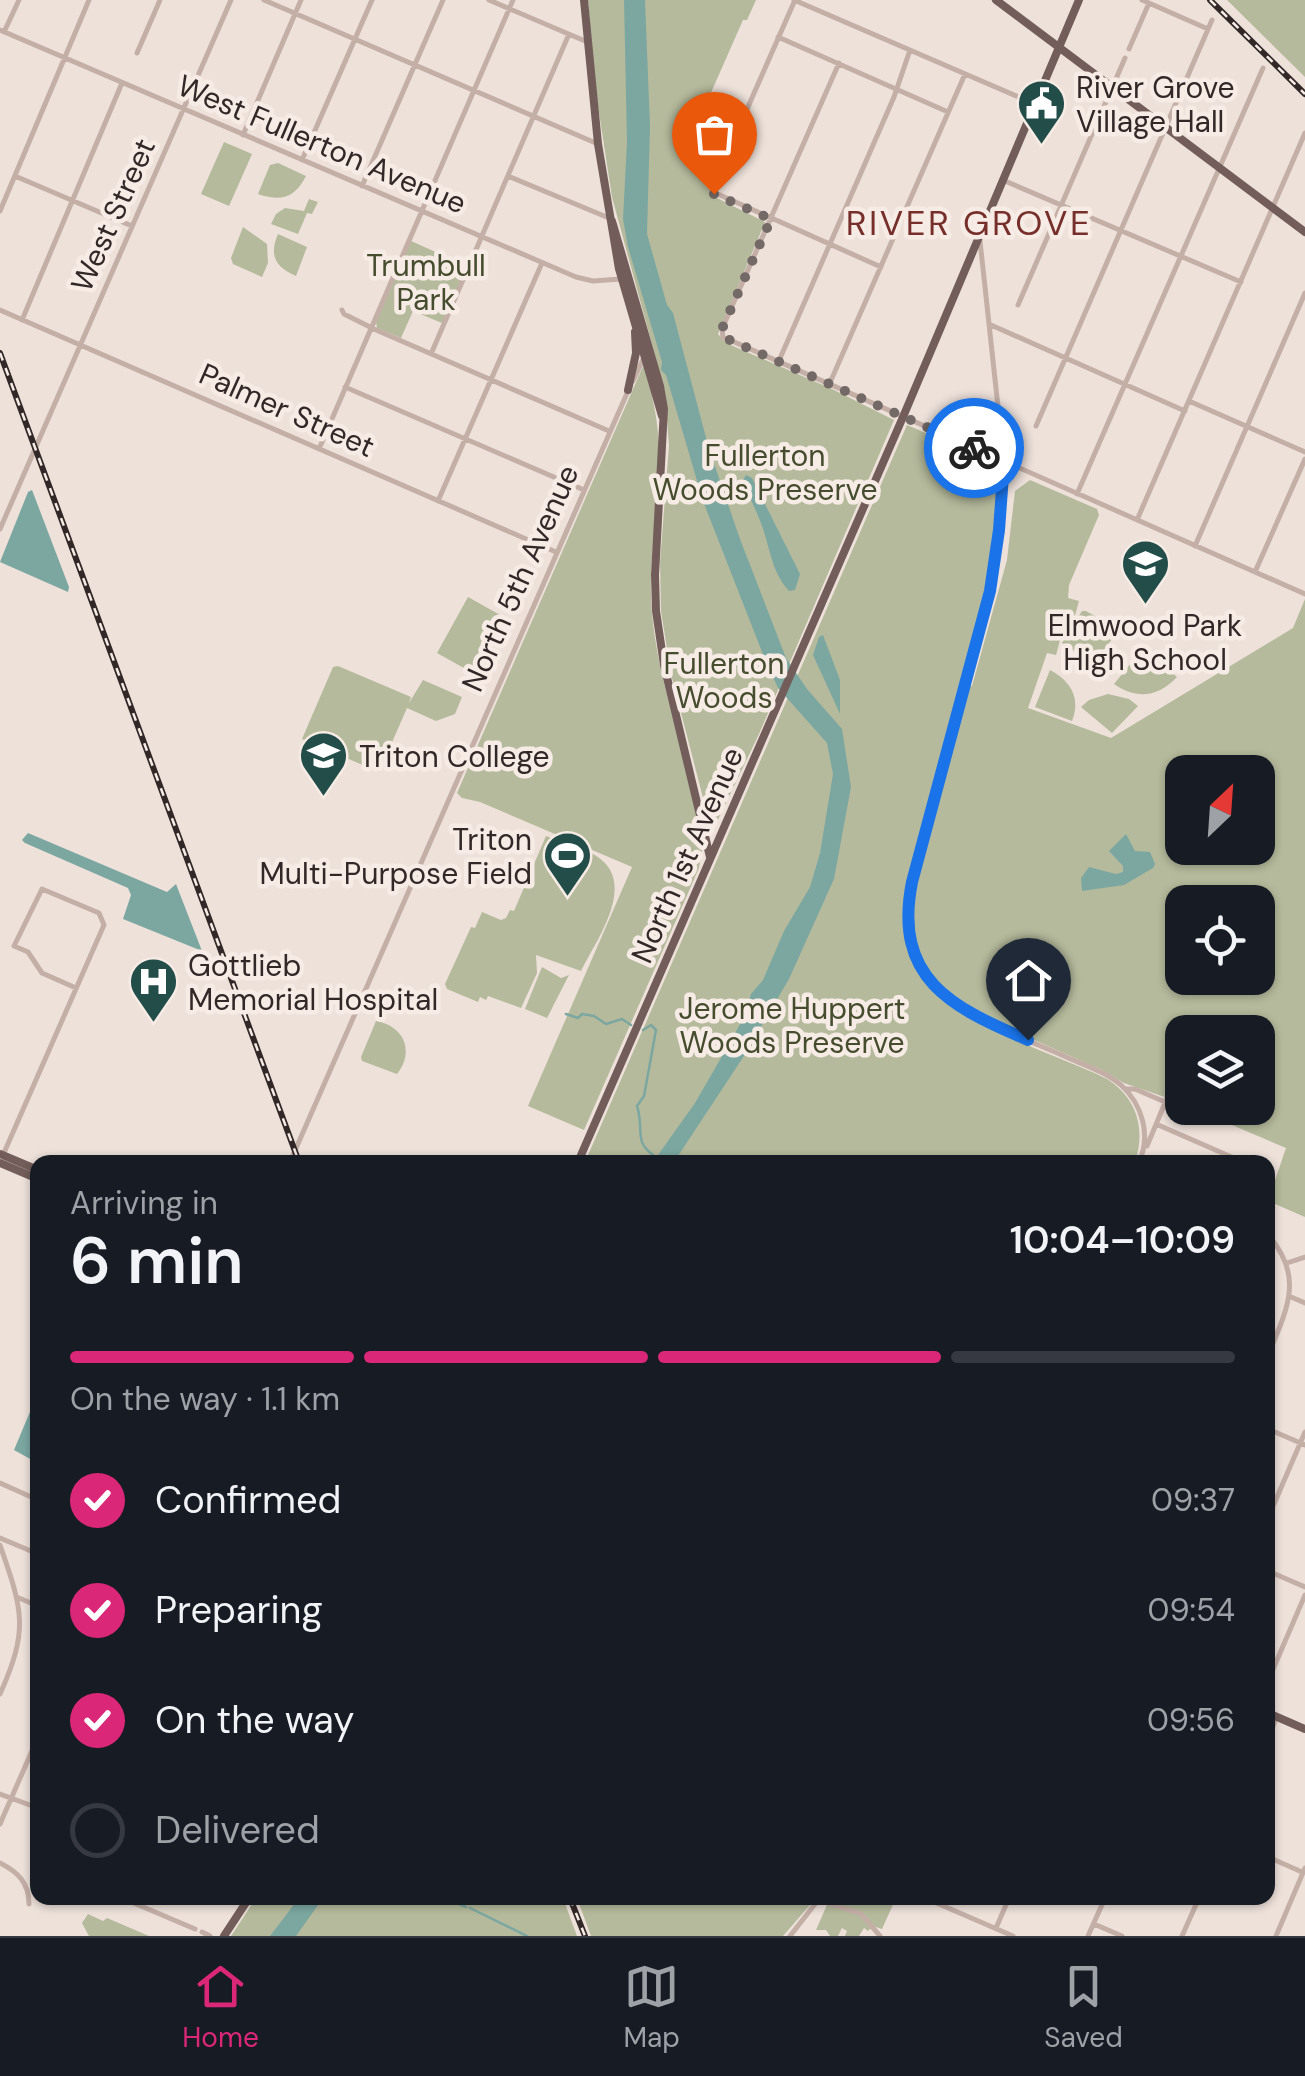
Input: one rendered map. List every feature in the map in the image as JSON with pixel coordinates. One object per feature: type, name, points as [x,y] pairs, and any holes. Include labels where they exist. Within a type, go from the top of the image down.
[{"type":"main road","points":[[584,0],[598,144],[612,220],[662,416]]},
{"type":"main road","points":[[996,0],[1305,232]]},
{"type":"main road","name":"North 1st Avenue","points":[[581,1155],[903,418],[1079,0]]},
{"type":"main road","points":[[626,278],[650,344],[662,400],[656,611],[664,665],[710,857]]},
{"type":"main road","points":[[628,390],[636,353],[634,318]]},
{"type":"main road","points":[[705,826],[724,826]]},
{"type":"main road","points":[[1,1159],[30,1168]]},
{"type":"main road","points":[[1,1159],[30,1175]]},
{"type":"main road","points":[[1275,1716],[1305,1729]]},
{"type":"main road","points":[[224,1936],[244,1905]]},
{"type":"street","points":[[2,31],[18,0]]},
{"type":"street","points":[[0,211],[90,0]]},
{"type":"street","points":[[137,52],[160,0]]},
{"type":"street","name":"West Street","points":[[0,528],[231,0]]},
{"type":"street","points":[[264,0],[598,144]]},
{"type":"street","points":[[243,134],[301,0]]},
{"type":"street","points":[[302,160],[372,0]]},
{"type":"street","points":[[362,186],[443,0]]},
{"type":"street","points":[[489,0],[585,41]]},
{"type":"street","points":[[320,449],[514,0]]},
{"type":"street","points":[[880,267],[711,191],[795,0],[1035,104]]},
{"type":"street","points":[[1142,0],[1208,29]]},
{"type":"street","points":[[1129,49],[1149,4]]},
{"type":"street","points":[[1036,426],[1212,20]]},
{"type":"street","name":"West Fullerton Avenue","points":[[2,31],[542,263],[587,280],[626,278]]},
{"type":"street","points":[[431,354],[569,34]]},
{"type":"street","points":[[778,37],[948,112]]},
{"type":"street","points":[[778,363],[910,50]]},
{"type":"street","points":[[1018,305],[1126,58]]},
{"type":"street","points":[[838,64],[722,335],[1305,594]]},
{"type":"street","points":[[1077,494],[1262,68]]},
{"type":"street","points":[[829,385],[965,74]]},
{"type":"street","points":[[22,320],[122,83]]},
{"type":"street","points":[[1137,520],[1305,134]]},
{"type":"street","points":[[15,176],[132,226]]},
{"type":"street","points":[[508,176],[612,220]]},
{"type":"street","points":[[1002,180],[1241,282]]},
{"type":"street","points":[[980,236],[1004,462],[999,530],[990,591],[912,882],[908,925],[923,970],[954,1005],[1100,1072],[1125,1089],[1140,1113],[1145,1135],[1143,1153]]},
{"type":"street","points":[[438,501],[542,263]]},
{"type":"street","points":[[1196,546],[1305,294]]},
{"type":"street","name":"Palmer Street","points":[[0,310],[556,552]]},
{"type":"street","points":[[342,310],[431,354],[609,431]]},
{"type":"street","points":[[989,324],[1185,410]]},
{"type":"street","name":"North 5th Avenue","points":[[293,1155],[650,344]]},
{"type":"street","points":[[345,387],[584,490]]},
{"type":"street","points":[[1189,401],[1305,456],[1255,572]]},
{"type":"street","points":[[1,1159],[104,925],[102,917],[42,889],[14,946],[28,952],[42,972],[76,988]]},
{"type":"street","points":[[1125,1089],[1167,1100],[1143,1153]]},
{"type":"street","points":[[1156,1124],[1227,1155]]},
{"type":"street","points":[[1275,1245],[1288,1264],[1291,1297],[1275,1337]]},
{"type":"street","points":[[1288,1264],[1305,1257]]},
{"type":"street","points":[[1291,1297],[1305,1304]]},
{"type":"street","points":[[1275,1431],[1303,1444]]},
{"type":"street","points":[[1275,1503],[1305,1432]]},
{"type":"street","points":[[0,1483],[30,1496]]},
{"type":"street","points":[[0,1541],[30,1551]]},
{"type":"street","points":[[0,1541],[18,1598],[21,1636],[0,1694]]},
{"type":"street","points":[[1275,1573],[1305,1587]]},
{"type":"street","points":[[1275,1665],[1305,1595]]},
{"type":"street","points":[[18,1598],[30,1603]]},
{"type":"street","points":[[0,1824],[30,1762]]},
{"type":"street","points":[[0,1794],[30,1805]]},
{"type":"street","points":[[1275,1861],[1304,1872],[1276,1936]]},
{"type":"street","points":[[0,1863],[20,1876],[29,1904]]},
{"type":"street","points":[[139,1905],[210,1936]]},
{"type":"street","points":[[790,1936],[814,1905]]},
{"type":"street","points":[[836,1905],[861,1914],[880,1936]]},
{"type":"street","points":[[942,1905],[1014,1936]]},
{"type":"street","points":[[996,1928],[1006,1905]]},
{"type":"street","points":[[1088,1936],[1102,1905]]},
{"type":"street","points":[[1182,1936],[1196,1905]]},
{"type":"street","points":[[1094,1924],[1122,1936]]},
{"type":"green space","name":"Fullerton Woods Preserve","points":[[588,0],[756,0],[747,20],[743,20],[691,138],[723,154],[709,194],[765,222],[718,334],[726,343],[894,420],[759,734],[715,826],[709,821],[671,674],[661,611],[660,562],[669,446],[665,392],[612,197],[594,80]]},
{"type":"green space","points":[[1227,0],[1305,0],[1305,77]]},
{"type":"green space","points":[[224,142],[252,154],[229,206],[201,194]]},
{"type":"green space","points":[[278,163],[306,176],[302,183],[286,196],[258,194],[270,165]]},
{"type":"green space","points":[[309,199],[318,202],[312,214],[307,213],[298,234],[271,224],[285,208],[304,211]]},
{"type":"green space","points":[[243,227],[267,244],[268,263],[262,277],[233,264],[231,258]]},
{"type":"green space","points":[[278,234],[307,247],[296,276],[276,260]]},
{"type":"green space","name":"Trumbull Park","points":[[411,241],[467,266],[442,323],[413,311],[401,338],[377,328],[376,322]]},
{"type":"green space","points":[[644,364],[659,442],[652,614],[703,845],[699,868],[584,1130],[528,1106],[632,867],[457,793]]},
{"type":"green space","name":"Jerome Huppert Woods Preserve","points":[[907,425],[994,462],[1000,488],[985,597],[908,888],[908,931],[919,965],[940,993],[968,1015],[1107,1079],[1126,1095],[1139,1126],[1137,1155],[588,1155]]},
{"type":"green space","points":[[1030,480],[1097,509],[1099,515],[1069,585],[1068,598],[1079,601],[1074,619],[1066,618],[1056,655],[1047,653],[1028,708],[1111,738],[1293,628],[1305,599],[1305,1217],[1275,1204],[1275,1180],[1286,1148],[1232,1125],[1275,1125],[1275,1015],[1165,1015],[1165,1097],[1124,1083],[975,1014],[939,987],[923,964],[913,935],[912,897],[967,686],[972,686],[1007,560],[1015,491]]},
{"type":"green space","points":[[468,597],[502,616],[471,672],[437,653]]},
{"type":"green space","points":[[1082,611],[1117,629],[1100,653],[1080,653],[1062,643]]},
{"type":"green space","points":[[1145,651],[1177,677],[1162,689],[1147,694],[1114,684],[1140,652]]},
{"type":"green space","points":[[333,667],[411,697],[409,703],[423,680],[462,697],[455,714],[436,721],[407,708],[379,772],[302,739]]},
{"type":"green space","points":[[1050,670],[1064,679],[1072,691],[1072,721],[1035,707]]},
{"type":"green space","points":[[1108,694],[1129,699],[1138,706],[1112,733],[1081,707]]},
{"type":"green space","name":"Triton Multi-Purpose Field","points":[[546,836],[592,853],[612,874],[615,887],[609,916],[581,971],[536,955],[537,973],[521,1008],[488,996],[486,1000],[480,997],[478,1002],[447,989],[445,984],[482,912],[501,920],[510,910],[514,911]]},
{"type":"green space","points":[[542,967],[561,978],[569,975],[547,1018],[525,1009]]},
{"type":"green space","points":[[376,1021],[394,1028],[404,1041],[405,1057],[397,1074],[362,1061]]},
{"type":"green space","points":[[251,1905],[566,1905],[577,1936],[231,1936]]},
{"type":"green space","points":[[580,1905],[810,1905],[783,1936],[591,1936]]},
{"type":"green space","points":[[827,1905],[893,1905],[882,1929],[864,1928],[859,1936],[845,1936],[847,1931],[842,1928],[838,1936],[816,1930]]},
{"type":"green space","points":[[88,1914],[149,1936],[89,1936],[82,1923]]},
{"type":"water","points":[[624,0],[645,0],[650,126],[647,234],[667,305],[673,313],[709,449],[740,539],[786,658],[842,729],[851,787],[834,879],[789,979],[679,1155],[658,1155],[725,1051],[743,1019],[751,994],[763,980],[784,931],[810,887],[820,853],[833,774],[827,743],[778,688],[703,501],[666,375],[661,370],[662,362],[628,247],[623,219],[627,142]]},
{"type":"water","points":[[746,475],[752,478],[800,574],[795,590],[789,591],[776,570],[743,480]]},
{"type":"water","points":[[32,490],[69,587],[68,592],[0,562]]},
{"type":"water","points":[[823,635],[840,680],[840,714],[813,655]]},
{"type":"water","points":[[28,833],[167,892],[176,884],[202,951],[123,919],[131,895],[128,888],[25,843],[22,840]]},
{"type":"water","points":[[1126,834],[1135,851],[1150,852],[1153,868],[1124,885],[1082,891],[1081,878],[1089,867],[1123,872],[1123,866],[1109,851]]},
{"type":"water","points":[[30,1412],[30,1459],[14,1450]]},
{"type":"water","points":[[294,1905],[318,1905],[296,1936],[270,1936]]},
{"type":"waterway","points":[[566,1014],[578,1018],[582,1014],[594,1016],[606,1024],[622,1019],[631,1025]]},
{"type":"waterway","points":[[643,1030],[651,1025],[656,1030],[644,1096],[637,1106],[642,1141],[654,1155]]},
{"type":"waterway","points":[[461,1905],[466,1907]]},
{"type":"waterway","points":[[470,1908],[527,1936]]},
{"type":"railway","points":[[1210,0],[1305,94]]},
{"type":"railway","points":[[0,353],[296,1155]]},
{"type":"railway","points":[[573,1905],[585,1936]]},
{"type":"way so far","points":[[714,194],[771,219],[722,329],[723,337],[974,448]]},
{"type":"place","name":"River Grove Village Hall","points":[[1041,146]]},
{"type":"place","name":"Elmwood Park High School","points":[[1145,606]]},
{"type":"place","name":"Triton College","points":[[324,798]]},
{"type":"place","name":"Triton Multi-Purpose Field","points":[[567,898]]},
{"type":"place","name":"Gottlieb Memorial Hospital","points":[[153,1024]]},
{"type":"district","name":"RIVER GROVE","points":[[969,223]]},
{"type":"route","points":[[974,448],[1004,462],[997,548],[986,606],[912,882],[908,925],[918,961],[945,997],[967,1013],[1028,1040]]},
{"type":"park label","name":"Fullerton Woods","points":[[724,680]]}]
